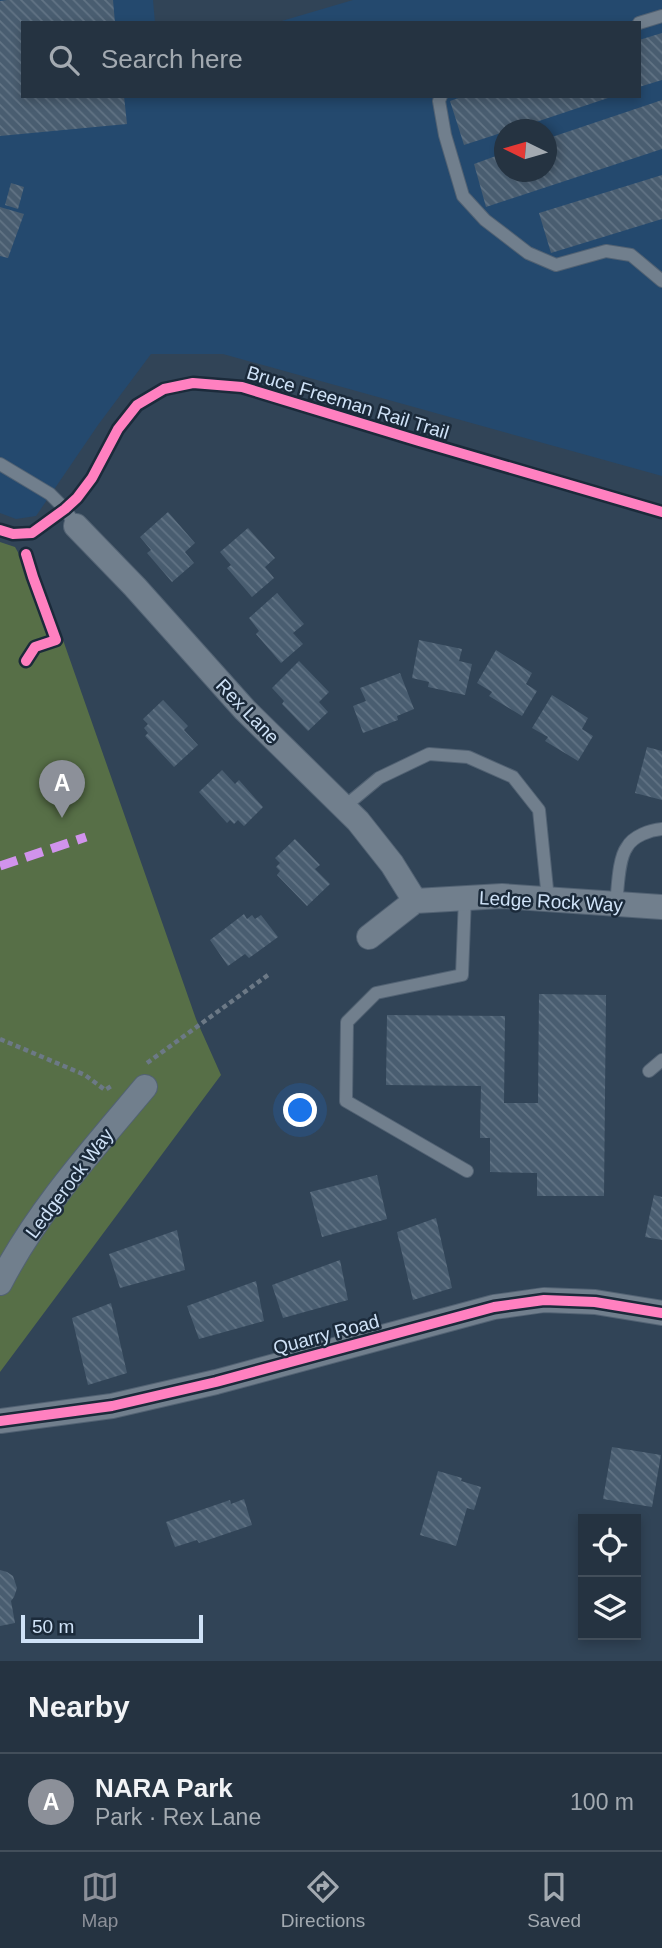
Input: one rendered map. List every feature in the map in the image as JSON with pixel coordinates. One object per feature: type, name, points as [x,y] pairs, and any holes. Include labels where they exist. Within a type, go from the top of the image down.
[{"type":"street","name":"Rex Lane","points":[[76,526],[135,587],[245,710],[358,821],[392,864],[415,901]]},
{"type":"street","name":"Ledge Rock Way","points":[[415,901],[502,896],[662,907]]},
{"type":"street","points":[[369,937],[415,901]]},
{"type":"street","name":"Ledgerock Way","points":[[0,1283],[13,1257],[145,1076]]},
{"type":"street","name":"Quarry Road","points":[[0,1421],[112,1406],[203,1385],[494,1307],[544,1300],[595,1302],[662,1313]]},
{"type":"lane","points":[[641,22],[662,16]]},
{"type":"lane","points":[[440,98],[445,135],[464,196],[485,220],[528,253],[555,265],[606,251],[631,255],[662,281]]},
{"type":"lane","points":[[0,464],[50,494],[65,509],[76,526]]},
{"type":"lane","points":[[344,807],[379,778],[429,754],[468,757],[513,777],[539,810],[548,899]]},
{"type":"lane","points":[[616,904],[621,864],[627,846],[651,830],[662,829]]},
{"type":"lane","points":[[465,897],[462,975],[376,993],[347,1022],[346,1101],[467,1171]]},
{"type":"lane","points":[[649,1071],[662,1060]]},
{"type":"path","points":[[145,1076],[268,975]]},
{"type":"path","points":[[0,1039],[85,1075],[105,1090],[115,1084]]},
{"type":"shaded area","points":[[0,0],[153,0],[155,21],[21,21],[21,98],[641,98],[641,21],[282,21],[353,0],[662,0],[662,476],[223,354],[151,354],[98,425],[36,516],[16,519],[0,513]]},
{"type":"green space","points":[[0,542],[15,547],[56,620],[196,1019],[221,1075],[0,1372]]},
{"type":"building","points":[[113,0],[115,21],[21,21],[21,98],[124,98],[127,124],[0,136],[0,1]]},
{"type":"building","points":[[662,33],[662,80],[641,86],[641,39]]},
{"type":"building","points":[[458,98],[608,98],[545,119],[494,119],[494,135],[464,145],[450,101]]},
{"type":"building","points":[[662,100],[662,149],[486,207],[474,164],[494,157],[494,182],[557,182],[557,135]]},
{"type":"building","points":[[662,175],[662,219],[551,253],[539,213]]},
{"type":"building","points":[[11,183],[24,187],[18,209],[5,205]]},
{"type":"building","points":[[0,207],[24,214],[8,258],[0,256]]},
{"type":"building","points":[[168,512],[195,543],[185,552],[194,563],[172,582],[147,553],[151,550],[140,537]]},
{"type":"building","points":[[248,528],[275,558],[265,567],[274,578],[252,597],[227,568],[231,565],[220,552]]},
{"type":"building","points":[[277,593],[304,624],[293,633],[303,644],[281,663],[256,634],[259,631],[249,618]]},
{"type":"building","points":[[419,640],[462,649],[459,661],[472,664],[465,695],[428,687],[429,682],[412,678]]},
{"type":"building","points":[[496,650],[532,673],[526,684],[537,691],[522,716],[489,696],[492,692],[477,683]]},
{"type":"building","points":[[299,661],[329,692],[319,702],[328,712],[308,731],[282,704],[284,701],[272,688]]},
{"type":"building","points":[[400,673],[414,709],[397,716],[398,720],[363,733],[353,706],[366,701],[360,688]]},
{"type":"building","points":[[552,695],[588,718],[582,729],[593,736],[578,761],[545,741],[548,737],[532,728]]},
{"type":"building","points":[[163,700],[188,726],[184,730],[198,745],[174,767],[145,736],[148,733],[144,728],[148,724],[143,719]]},
{"type":"building","points":[[647,747],[662,751],[662,800],[635,793]]},
{"type":"building","points":[[222,770],[235,784],[239,780],[263,807],[244,826],[238,820],[234,824],[230,820],[227,823],[199,792]]},
{"type":"building","points":[[295,839],[320,865],[315,869],[330,884],[307,906],[277,875],[280,871],[276,867],[280,863],[275,858]]},
{"type":"building","points":[[244,914],[247,919],[252,915],[255,919],[261,915],[278,937],[249,958],[245,954],[228,966],[210,940]]},
{"type":"building","points":[[539,994],[606,995],[604,1196],[537,1196],[537,1173],[490,1172],[490,1138],[480,1138],[481,1086],[386,1085],[387,1015],[505,1016],[504,1103],[538,1103]]},
{"type":"building","points":[[377,1175],[387,1219],[322,1237],[310,1192]]},
{"type":"building","points":[[654,1195],[662,1197],[662,1240],[645,1237]]},
{"type":"building","points":[[436,1218],[452,1288],[413,1300],[397,1232]]},
{"type":"building","points":[[177,1230],[185,1270],[120,1288],[109,1254]]},
{"type":"building","points":[[340,1260],[348,1300],[283,1318],[272,1285]]},
{"type":"building","points":[[256,1281],[264,1321],[199,1339],[187,1306]]},
{"type":"building","points":[[111,1303],[127,1373],[88,1385],[72,1318]]},
{"type":"building","points":[[612,1447],[661,1455],[652,1507],[603,1499]]},
{"type":"building","points":[[438,1471],[481,1487],[474,1510],[467,1508],[456,1546],[420,1535]]},
{"type":"building","points":[[244,1499],[252,1525],[199,1543],[197,1540],[175,1547],[166,1522],[230,1500],[231,1504]]},
{"type":"building","points":[[0,1570],[13,1576],[17,1588],[11,1601],[15,1623],[0,1626]]},
{"type":"marked path","points":[[0,866],[86,837]]},
{"type":"cycle path","name":"Bruce Freeman Rail Trail","points":[[0,530],[13,534],[32,533],[65,509],[92,478],[118,429],[137,405],[164,389],[193,383],[242,387],[662,512]]},
{"type":"cycle path","points":[[26,554],[56,640],[35,647],[26,661]]},
{"type":"cycle path","points":[[0,1421],[112,1406],[216,1382],[494,1307],[544,1300],[595,1302],[662,1313]]},
{"type":"place","name":"NARA Park","points":[[62,818]]}]
